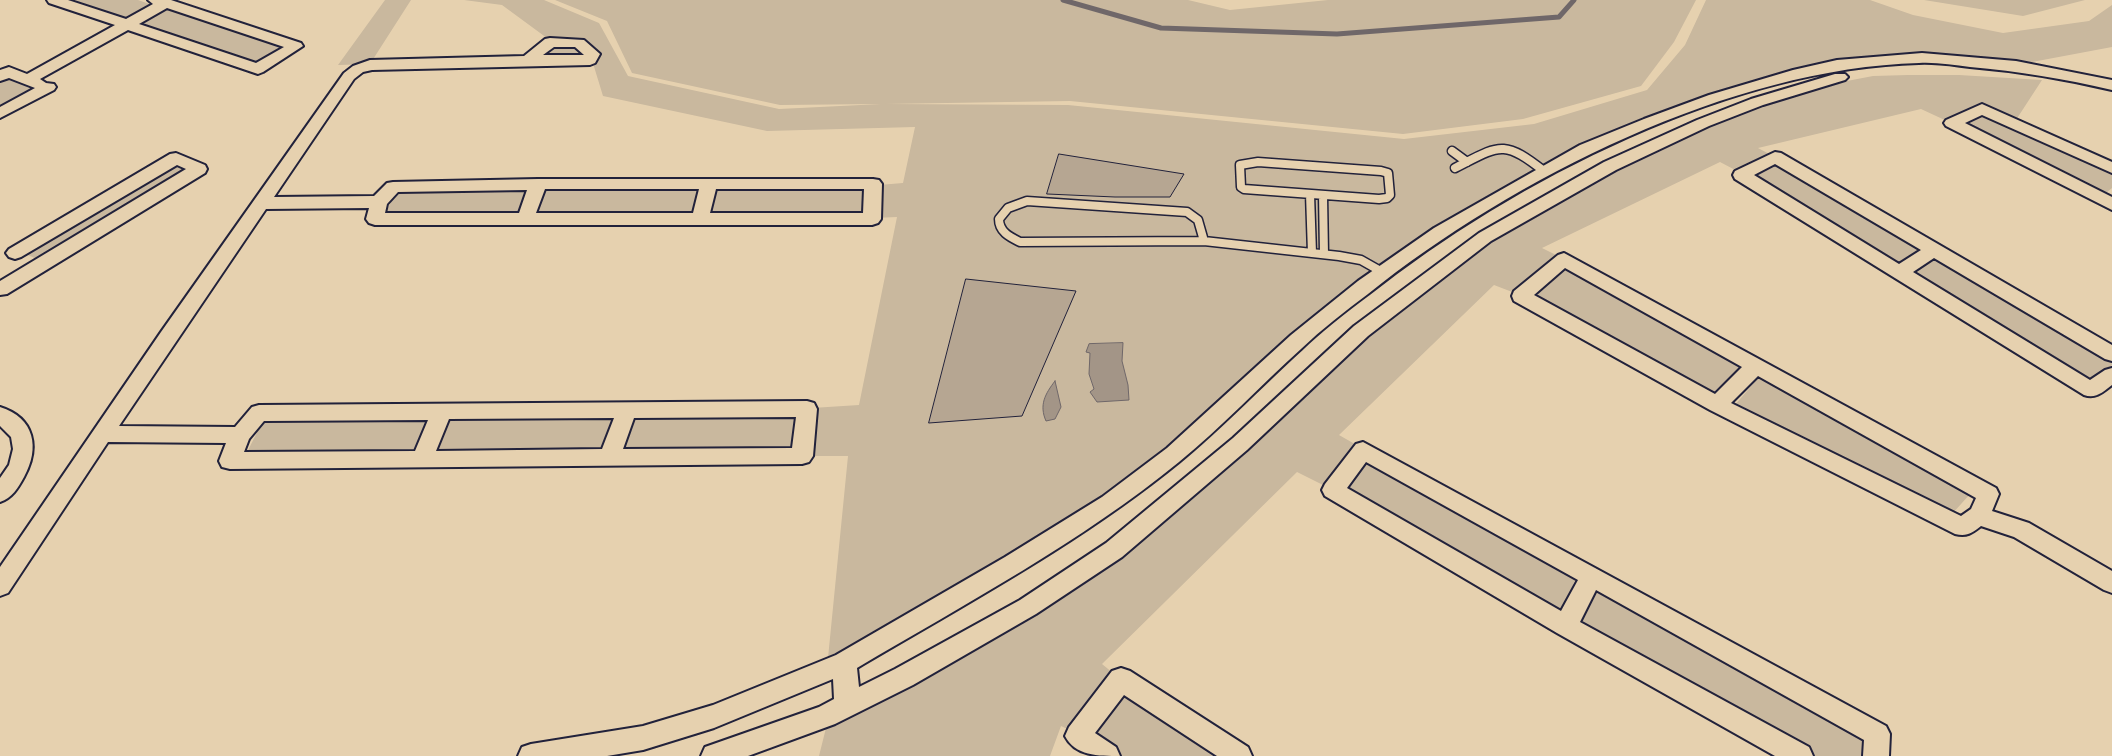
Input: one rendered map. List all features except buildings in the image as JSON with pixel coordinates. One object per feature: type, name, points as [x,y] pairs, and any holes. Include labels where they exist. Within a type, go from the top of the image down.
[{"type":"street","points":[[28,79],[127,24],[160,2],[296,46],[258,69],[127,24],[54,0]]},
{"type":"street","points":[[531,756],[643,738],[714,716],[845,663],[1013,564],[1110,503],[1174,454],[1298,340],[1384,273],[1440,232],[1586,149],[1650,122],[1740,91],[1798,73],[1837,65],[1922,58],[2016,66],[2070,74],[2112,85]]},
{"type":"street","points":[[0,586],[260,203],[349,76],[358,69],[370,65],[528,60]]},
{"type":"street","points":[[714,756],[826,716],[904,677],[1028,607],[1114,550],[1233,450],[1361,331],[1485,237],[1610,166],[1703,123],[1757,102],[1846,76],[1903,71],[1957,71],[2008,75],[2086,88],[2112,95]]},
{"type":"street","points":[[0,76],[8,72],[48,87],[0,113]]},
{"type":"street","points":[[1740,91],[1757,102]]},
{"type":"street","points":[[2109,198],[1952,124],[1982,109],[2112,168]]},
{"type":"street","points":[[2111,377],[2091,390],[1741,175],[1775,157],[2112,354]]},
{"type":"street","points":[[0,289],[39,266],[199,169],[176,158],[15,254],[39,266]]},
{"type":"street","points":[[526,218],[538,184]]},
{"type":"street","points":[[538,184],[709,185],[873,184],[872,219],[375,219],[380,202],[393,187],[538,184]]},
{"type":"street","points":[[700,218],[709,185]]},
{"type":"street","points":[[260,203],[380,202]]},
{"type":"street","points":[[1900,272],[1934,250]]},
{"type":"street","points":[[1988,518],[1988,494],[1564,259],[1521,296],[1717,405],[1963,527],[1988,518],[2021,530],[2112,583]]},
{"type":"street","points":[[1717,405],[1755,366]]},
{"type":"street","points":[[807,409],[802,456],[230,460],[240,436],[259,413],[627,410],[807,409]]},
{"type":"street","points":[[610,457],[627,410]]},
{"type":"street","points":[[422,459],[442,411]]},
{"type":"street","points":[[0,415],[14,425],[22,436],[24,448],[15,475],[0,494]]},
{"type":"street","points":[[102,434],[240,436]]},
{"type":"street","points":[[1800,756],[1565,626],[1333,490],[1363,450],[1877,734],[1876,756]]},
{"type":"street","points":[[1988,518],[2006,533],[2112,594]]},
{"type":"street","points":[[1565,626],[1592,576]]},
{"type":"street","points":[[845,663],[847,705]]},
{"type":"street","points":[[1107,756],[1078,736],[1121,679],[1239,756]]},
{"type":"lane","points":[[1455,168],[1495,149],[1504,148],[1516,151],[1545,172]]},
{"type":"lane","points":[[1452,151],[1467,162]]},
{"type":"lane","points":[[1258,162],[1388,173],[1390,195],[1386,198],[1323,195],[1244,189],[1241,187],[1240,165],[1258,162]]},
{"type":"lane","points":[[1310,194],[1312,253]]},
{"type":"lane","points":[[1323,195],[1324,254]]},
{"type":"lane","points":[[1204,242],[1198,220],[1187,212],[1177,210],[1027,201],[1008,206],[1002,213],[998,223],[998,228],[1003,233],[1020,242],[1204,242],[1324,254],[1361,260],[1384,273]]},
{"type":"shaded area","points":[[69,0],[138,0],[155,6],[129,20]]},
{"type":"shaded area","points":[[385,0],[411,0],[370,64],[338,65]]},
{"type":"shaded area","points":[[464,0],[544,0],[599,23],[628,76],[779,109],[881,104],[780,105],[632,73],[607,21],[555,0],[1188,0],[1230,10],[1328,0],[1696,0],[1674,42],[1641,86],[1523,119],[1403,134],[1070,101],[885,104],[1068,105],[1404,139],[1534,124],[1647,90],[1685,45],[1706,0],[1870,0],[1913,15],[2003,33],[2089,21],[2112,5],[2112,47],[2016,65],[1971,59],[1835,63],[1649,122],[1439,231],[1110,502],[827,668],[848,456],[805,456],[812,408],[859,405],[897,217],[874,218],[879,185],[903,183],[915,127],[767,131],[603,96],[592,60],[581,42],[551,41],[502,5]]},
{"type":"shaded area","points":[[1924,0],[2085,0],[2023,16]]},
{"type":"shaded area","points":[[163,8],[285,48],[258,65],[135,23]]},
{"type":"shaded area","points":[[551,44],[576,44],[587,59],[533,58]]},
{"type":"shaded area","points":[[1959,75],[2042,80],[2014,123],[1981,107],[1949,122],[1921,109],[1758,148],[1773,156],[1739,172],[1720,162],[1542,248],[1562,258],[1520,295],[1494,285],[1339,435],[1360,447],[1329,488],[1297,472],[1102,664],[1119,678],[1076,733],[1061,726],[1050,756],[819,756],[828,720],[1029,611],[1364,333],[1489,239],[1615,170],[1706,126],[1761,105],[1826,85],[1873,76]]},
{"type":"shaded area","points":[[5,77],[36,90],[0,109],[0,80]]},
{"type":"shaded area","points":[[1985,112],[2112,170],[2112,188],[2101,197],[1959,124]]},
{"type":"shaded area","points":[[1776,160],[1926,249],[1898,267],[1749,175]]},
{"type":"shaded area","points":[[175,162],[192,170],[42,261],[23,253]]},
{"type":"shaded area","points":[[531,188],[522,215],[384,215],[397,191]]},
{"type":"shaded area","points":[[544,188],[702,188],[696,215],[536,214]]},
{"type":"shaded area","points":[[869,188],[867,216],[707,215],[714,189]]},
{"type":"shaded area","points":[[1937,256],[2112,358],[2112,365],[2088,385],[1911,273]]},
{"type":"shaded area","points":[[1568,267],[1745,364],[1711,394],[1535,296]]},
{"type":"shaded area","points":[[1123,343],[1122,361],[1128,385],[1129,400],[1097,402],[1090,392],[1094,389],[1089,374],[1090,353],[1086,352],[1089,344]]},
{"type":"shaded area","points":[[1760,376],[1971,493],[1952,514],[1734,406]]},
{"type":"shaded area","points":[[1055,381],[1061,407],[1055,419],[1046,421],[1043,410],[1044,400],[1048,390]]},
{"type":"shaded area","points":[[619,414],[606,454],[434,452],[448,416]]},
{"type":"shaded area","points":[[801,414],[796,452],[619,453],[633,415]]},
{"type":"shaded area","points":[[434,415],[419,455],[245,456],[264,419]]},
{"type":"shaded area","points":[[1366,458],[1577,575],[1561,614],[1346,489]]},
{"type":"shaded area","points":[[1598,588],[1864,735],[1861,756],[1814,756],[1580,624]]},
{"type":"shaded area","points":[[1122,691],[1226,756],[1121,756],[1088,734]]},
{"type":"waterway","points":[[1063,0],[1161,28],[1337,34],[1559,17],[1574,0]]}]
